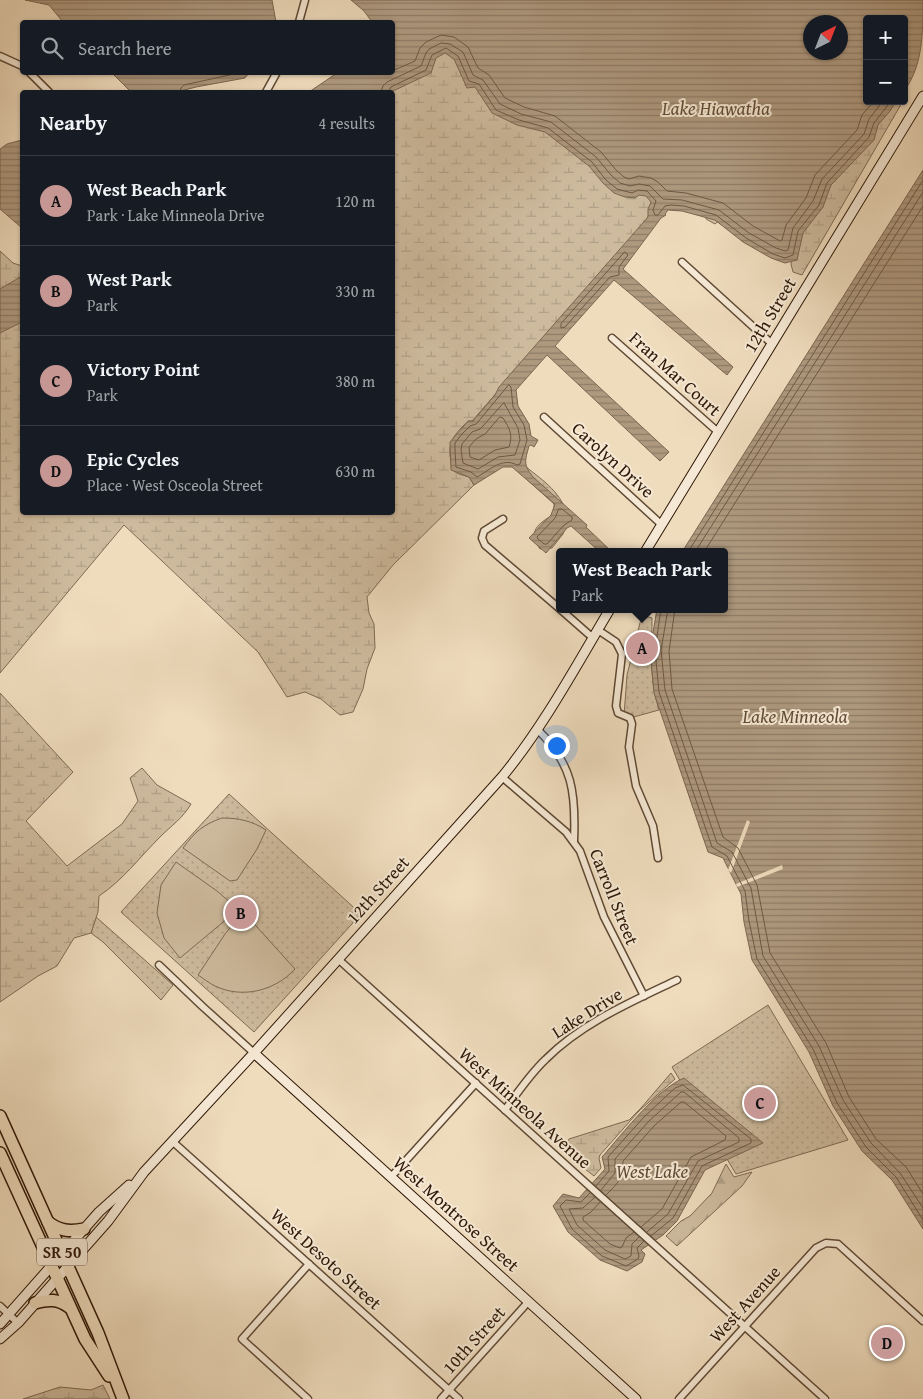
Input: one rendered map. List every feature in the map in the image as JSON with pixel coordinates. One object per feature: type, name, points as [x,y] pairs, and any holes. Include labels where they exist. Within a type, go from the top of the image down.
[{"type":"highway","name":"SR 50","points":[[0,1116],[98,1333],[121,1395]]},
{"type":"highway","name":"SR 50","points":[[0,1154],[85,1339],[121,1395]]},
{"type":"highway","points":[[48,1222],[66,1231],[84,1229]]},
{"type":"highway","points":[[36,1303],[56,1300],[70,1307]]},
{"type":"main road","name":"12th Street","points":[[648,548],[923,96]]},
{"type":"main road","name":"12th Street","points":[[0,1339],[18,1323],[108,1221],[144,1172],[254,1053],[502,776],[537,729],[608,613]]},
{"type":"main road","name":"West Montrose Street","points":[[254,1053],[636,1399]]},
{"type":"main road","name":"12th Street","points":[[0,1324],[99,1212],[144,1172]]},
{"type":"street","points":[[300,20],[305,0]]},
{"type":"street","points":[[0,56],[20,65]]},
{"type":"street","points":[[32,75],[47,90]]},
{"type":"street","points":[[267,90],[275,75]]},
{"type":"street","points":[[682,262],[771,343]]},
{"type":"street","name":"Fran Mar Court","points":[[612,338],[718,432]]},
{"type":"street","name":"Carolyn Drive","points":[[544,417],[662,525]]},
{"type":"street","points":[[503,519],[484,532],[482,538],[485,545],[556,606]]},
{"type":"street","points":[[565,613],[593,638]]},
{"type":"street","points":[[598,630],[616,642],[622,654],[616,706],[618,713],[630,718],[632,724],[629,747],[636,786],[653,826],[658,858]]},
{"type":"street","points":[[537,729],[557,751],[567,772],[574,803],[574,841]]},
{"type":"street","name":"Carroll Street","points":[[502,776],[574,841],[584,861],[604,917],[644,996]]},
{"type":"street","name":"West Minneola Avenue","points":[[338,959],[825,1399]]},
{"type":"street","points":[[160,965],[254,1053]]},
{"type":"street","name":"Lake Drive","points":[[505,1110],[536,1069],[561,1045],[605,1016],[677,980]]},
{"type":"street","points":[[391,1177],[476,1083]]},
{"type":"street","name":"West Desoto Street","points":[[172,1141],[459,1399]]},
{"type":"street","points":[[99,1212],[108,1221]]},
{"type":"street","name":"West Avenue","points":[[679,1399],[816,1248],[826,1243],[838,1244],[923,1321]]},
{"type":"street","points":[[308,1399],[242,1339],[309,1264]]},
{"type":"street","name":"10th Street","points":[[441,1399],[529,1301]]},
{"type":"street","points":[[0,1306],[18,1323]]},
{"type":"green space","points":[[434,39],[650,192],[654,206],[642,227],[472,421],[468,421],[454,437],[450,445],[453,469],[456,473],[469,477],[474,485],[393,565],[367,597],[369,613],[374,624],[375,648],[367,669],[363,689],[353,712],[340,715],[321,699],[305,692],[287,697],[258,652],[124,525],[0,673],[0,323],[20,313],[20,515],[395,515],[395,90],[366,90],[388,75],[395,75],[395,70]]},
{"type":"green space","points":[[880,105],[901,105],[802,275],[793,272],[791,264],[793,255],[722,218],[715,224],[706,219],[706,212]]},
{"type":"green space","points":[[0,251],[13,263],[20,265],[20,297],[0,305]]},
{"type":"green space","points":[[525,466],[557,494],[569,518],[563,534],[552,548],[540,549],[536,543],[534,533],[543,521],[554,514],[554,504],[513,467]]},
{"type":"green space","points":[[642,615],[652,618],[652,676],[659,710],[630,718],[624,716],[627,675]]},
{"type":"green space","points":[[0,693],[73,772],[26,821],[67,866],[122,824],[138,801],[130,778],[142,768],[157,785],[191,804],[181,818],[123,876],[99,896],[98,912],[91,933],[74,938],[57,966],[38,976],[0,1002]]},
{"type":"green space","points":[[229,794],[361,914],[254,1032],[121,912]]},
{"type":"green space","points":[[222,818],[256,824],[266,830],[257,849],[237,880],[230,881],[183,848],[199,830],[209,823]]},
{"type":"green space","points":[[176,862],[217,891],[232,904],[233,911],[222,923],[180,958],[164,938],[157,913],[161,885]]},
{"type":"green space","points":[[240,916],[247,916],[295,969],[278,983],[258,991],[236,992],[225,990],[198,975],[225,934]]},
{"type":"green space","points":[[96,917],[173,985],[161,1000],[103,942],[91,933]]},
{"type":"green space","points":[[768,1005],[848,1140],[736,1174],[672,1067]]},
{"type":"green space","points":[[671,1073],[675,1079],[639,1111],[600,1155],[601,1168],[594,1176],[581,1166],[566,1145],[569,1139],[629,1120]]},
{"type":"green space","points":[[726,1164],[734,1177],[752,1172],[742,1186],[677,1246],[666,1236],[681,1221],[690,1216],[712,1193]]},
{"type":"green space","points":[[103,1385],[110,1399],[23,1399],[60,1387],[91,1390]]},
{"type":"water","points":[[25,0],[272,0],[276,20],[61,20],[49,5]]},
{"type":"water","name":"Lake Hiawatha","points":[[351,0],[923,0],[921,48],[915,71],[908,84],[908,15],[863,15],[863,105],[894,105],[878,125],[874,140],[831,185],[823,207],[803,233],[797,260],[785,263],[771,258],[743,242],[715,220],[682,211],[668,210],[623,269],[733,367],[727,375],[614,280],[555,346],[669,452],[660,461],[547,355],[516,390],[518,406],[529,424],[531,436],[538,440],[534,447],[529,446],[526,465],[530,473],[587,525],[586,527],[608,548],[596,548],[571,526],[567,528],[546,553],[529,538],[551,515],[555,504],[512,467],[503,467],[474,485],[469,477],[451,470],[450,442],[468,421],[473,421],[495,395],[499,387],[648,217],[648,209],[651,202],[646,196],[639,195],[635,198],[614,193],[589,166],[545,132],[517,125],[492,113],[475,87],[467,88],[454,59],[445,53],[436,58],[431,73],[395,90],[312,90],[334,75],[395,75],[395,20],[371,20],[364,11]]},
{"type":"water","points":[[114,75],[247,75],[245,78],[185,90],[129,90]]},
{"type":"water","points":[[20,141],[20,226],[0,209],[0,149],[7,144]]},
{"type":"water","name":"Lake Minneola","points":[[923,170],[923,1229],[892,1180],[862,1151],[833,1106],[809,1052],[752,960],[744,922],[741,894],[723,858],[708,852],[654,693],[650,650],[656,613],[728,613],[728,548],[685,548]]},
{"type":"water","points":[[20,277],[20,323],[0,333],[0,289]]},
{"type":"water","name":"West Lake","points":[[684,1078],[763,1143],[705,1170],[677,1221],[663,1235],[641,1250],[645,1254],[642,1262],[627,1271],[600,1260],[568,1232],[553,1206],[563,1194],[579,1198],[605,1169],[602,1157],[630,1125],[662,1092]]},
{"type":"pier","points":[[747,820],[750,822],[731,873],[728,870]]},
{"type":"pier","points":[[782,865],[783,869],[737,887],[736,884]]},
{"type":"place","name":"West Beach Park","points":[[642,648]]},
{"type":"place","name":"West Park","points":[[241,913]]},
{"type":"place","name":"Victory Point","points":[[760,1103]]},
{"type":"place","name":"Epic Cycles","points":[[887,1343]]}]
